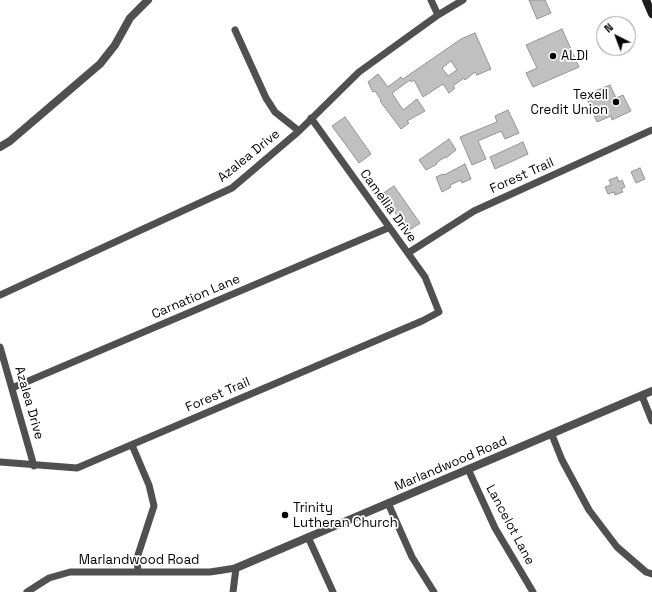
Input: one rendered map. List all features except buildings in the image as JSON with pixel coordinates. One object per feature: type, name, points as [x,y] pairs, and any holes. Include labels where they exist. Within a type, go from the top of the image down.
[{"type":"main road","points":[[646,0],[652,14]]},
{"type":"street","points":[[0,147],[10,141],[100,64],[115,45],[130,18],[148,0]]},
{"type":"street","points":[[431,0],[438,15]]},
{"type":"street","name":"Azalea Drive","points":[[0,295],[232,188],[298,131],[359,72],[438,15],[463,0]]},
{"type":"street","points":[[235,30],[269,103],[275,112],[298,131]]},
{"type":"street","name":"Camellia Drive","points":[[311,118],[388,228],[425,277],[439,312]]},
{"type":"street","name":"Forest Trail","points":[[408,253],[474,211],[652,130]]},
{"type":"street","name":"Carnation Lane","points":[[12,388],[388,228]]},
{"type":"street","name":"Forest Trail","points":[[0,462],[34,466],[78,468],[422,321],[439,312]]},
{"type":"street","name":"Azalea Drive","points":[[0,347],[34,466]]},
{"type":"street","name":"Marlandwood Road","points":[[27,592],[49,578],[70,572],[210,572],[236,568],[468,469],[552,435],[652,391]]},
{"type":"street","points":[[642,396],[652,421]]},
{"type":"street","points":[[552,435],[562,460],[589,510],[617,547],[646,572],[652,574]]},
{"type":"street","points":[[132,444],[149,485],[154,506],[137,558],[138,572]]},
{"type":"street","name":"Lancelot Lane","points":[[468,469],[495,528],[532,592]]},
{"type":"street","points":[[388,503],[412,557],[434,592]]},
{"type":"street","points":[[308,537],[333,592]]},
{"type":"street","points":[[233,592],[236,568]]},
{"type":"place","name":"ALDI","points":[[553,56]]},
{"type":"place","name":"Texell Credit Union","points":[[616,102]]},
{"type":"place","name":"Trinity Lutheran Church","points":[[285,515]]}]
